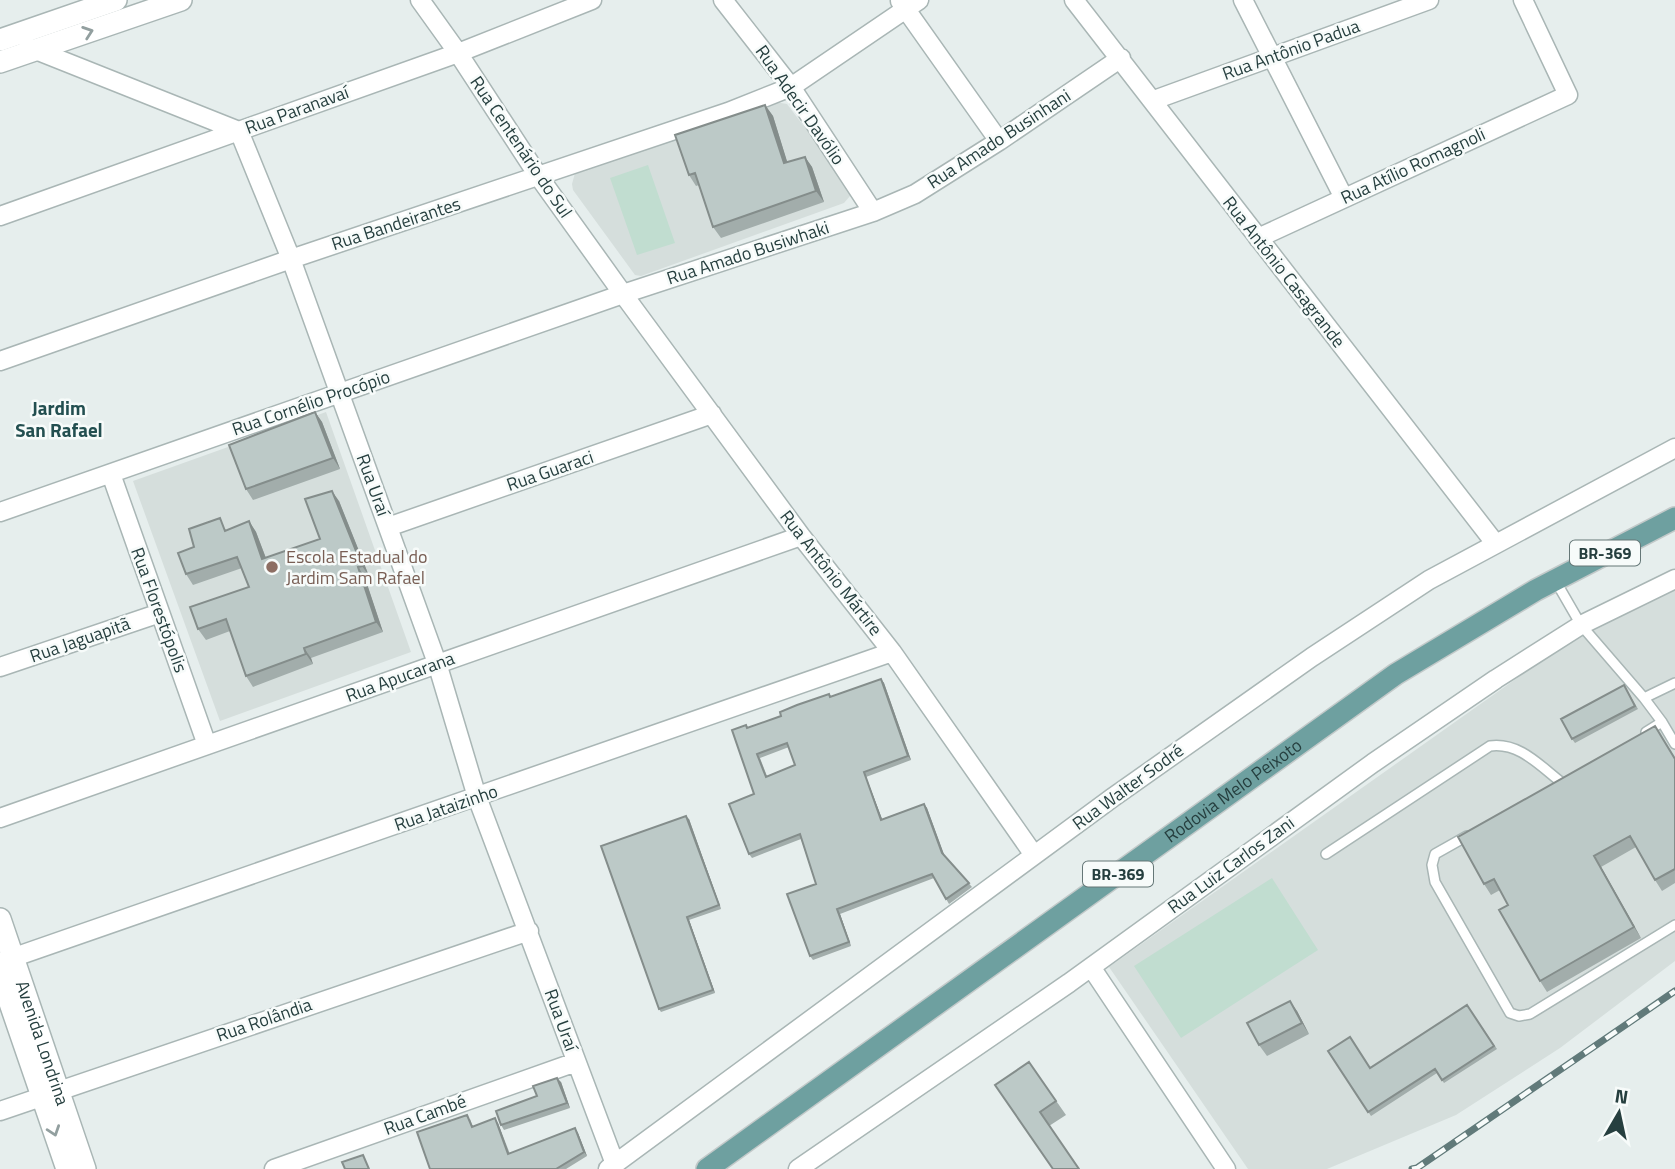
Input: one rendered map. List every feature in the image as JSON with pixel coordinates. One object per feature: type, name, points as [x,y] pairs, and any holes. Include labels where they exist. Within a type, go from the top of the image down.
[{"type":"main road","name":"Rodovia Melo Peixoto","points":[[707,1169],[1396,674],[1466,630],[1555,580],[1675,518]]},
{"type":"street","points":[[2,38],[116,0]]},
{"type":"street","points":[[0,62],[181,0]]},
{"type":"street","name":"Rua Centenário do Sul","points":[[420,0],[539,177],[623,294]]},
{"type":"street","name":"Rua Paranavaí","points":[[0,216],[458,53],[592,0]]},
{"type":"street","name":"Rua Adecir Davólio","points":[[723,0],[791,87],[873,212]]},
{"type":"street","name":"Rua Antônio Casagrande","points":[[1074,0],[1495,543]]},
{"type":"street","points":[[1243,0],[1344,198]]},
{"type":"street","name":"Rua Antônio Padua","points":[[1154,100],[1429,0]]},
{"type":"street","name":"Rua Atílio Romagnoli","points":[[1258,238],[1568,95],[1523,0]]},
{"type":"street","points":[[909,3],[999,141]]},
{"type":"street","name":"Rua Bandeirantes","points":[[0,361],[291,259],[728,112],[791,87],[909,3]]},
{"type":"street","points":[[2,38],[239,131]]},
{"type":"street","name":"Rua Amado Businhani","points":[[873,212],[915,194],[1121,58]]},
{"type":"street","name":"Rua Uraí","points":[[239,131],[291,259],[388,527],[437,663],[477,797],[529,931],[612,1166]]},
{"type":"street","name":"Rua Amado Busiwhaki","points":[[623,294],[873,212]]},
{"type":"street","name":"Rua Cornélio Procópio","points":[[0,512],[623,294]]},
{"type":"street","name":"Rua Antônio Mártire","points":[[623,294],[801,536],[892,652],[1034,855]]},
{"type":"street","name":"Rua Guaraci","points":[[388,527],[712,414]]},
{"type":"street","name":"Rua Walter Sodré","points":[[612,1166],[1034,855],[1312,657],[1429,580],[1675,448]]},
{"type":"street","name":"Rua Florestópolis","points":[[111,474],[207,745]]},
{"type":"street","name":"Rua Apucarana","points":[[0,818],[801,536]]},
{"type":"street","name":"Rua Luiz Carlos Zani","points":[[798,1169],[1091,967],[1373,763],[1496,679],[1581,625],[1675,579]]},
{"type":"street","name":"Rua Jaguapitã","points":[[0,667],[160,613]]},
{"type":"street","name":"Rua Jataizinho","points":[[7,960],[892,652]]},
{"type":"street","name":"Avenida Londrina","points":[[0,919],[7,960],[50,1093],[67,1169]]},
{"type":"street","name":"Rua Rolândia","points":[[0,1111],[529,931]]},
{"type":"street","points":[[1091,967],[1226,1169]]},
{"type":"street","name":"Avenida Londrina","points":[[0,974],[85,1169]]},
{"type":"street","name":"Rua Cambé","points":[[274,1169],[576,1062]]},
{"type":"lane","points":[[1555,580],[1581,625],[1644,698],[1675,744]]},
{"type":"lane","points":[[1644,698],[1675,683]]},
{"type":"lane","points":[[1640,736],[1662,722]]},
{"type":"lane","points":[[1326,854],[1490,746],[1501,744],[1517,748],[1561,782]]},
{"type":"lane","points":[[1549,788],[1572,775]]},
{"type":"lane","points":[[1481,828],[1435,855],[1432,865],[1435,882],[1510,1013],[1519,1016],[1530,1014],[1675,925]]},
{"type":"shaded area","points":[[775,102],[787,104],[852,190],[850,196],[844,203],[641,276],[635,275],[573,190],[575,173]]},
{"type":"shaded area","name":"Escola Estadual do Jardim Sam Rafael","points":[[326,412],[411,652],[220,721],[133,481]]},
{"type":"shaded area","points":[[1675,590],[1675,961],[1560,1048],[1456,1115],[1327,1169],[1248,1169],[1109,967],[1561,647],[1611,619]]},
{"type":"green space","points":[[648,165],[675,243],[637,255],[610,178]]},
{"type":"green space","points":[[1272,878],[1318,950],[1181,1038],[1134,966]]},
{"type":"building","points":[[765,105],[784,163],[805,157],[816,191],[713,227],[695,173],[689,175],[675,135]]},
{"type":"building","points":[[315,412],[333,458],[246,489],[229,445]]},
{"type":"building","points":[[332,491],[362,566],[358,567],[376,622],[304,648],[306,654],[246,676],[226,619],[198,629],[190,607],[249,587],[237,557],[186,574],[178,553],[194,547],[189,529],[220,518],[225,531],[249,521],[262,559],[320,539],[305,499]]},
{"type":"building","points":[[881,679],[908,756],[864,772],[881,820],[924,804],[942,853],[969,883],[946,899],[932,874],[837,909],[849,942],[810,956],[787,894],[816,884],[800,834],[749,854],[729,804],[754,794],[732,730],[746,725],[747,728],[781,716],[780,712],[829,694],[830,697]],"holes":[[[787,743],[795,765],[766,777],[757,754]]]},
{"type":"building","points":[[1624,685],[1635,706],[1572,739],[1561,719]]},
{"type":"building","points":[[1655,726],[1675,759],[1675,869],[1655,880],[1630,836],[1594,856],[1634,927],[1540,981],[1499,910],[1508,905],[1494,879],[1484,884],[1458,837]]},
{"type":"building","points":[[686,816],[719,905],[687,917],[713,990],[659,1009],[601,846]]},
{"type":"building","points":[[1290,1001],[1302,1023],[1259,1045],[1247,1023]]},
{"type":"building","points":[[1467,1005],[1494,1046],[1442,1080],[1435,1069],[1368,1112],[1328,1051],[1350,1037],[1370,1068]]},
{"type":"building","points":[[1029,1062],[1056,1101],[1040,1112],[1079,1169],[1053,1169],[995,1085]]},
{"type":"building","points":[[557,1078],[567,1103],[501,1125],[496,1111],[537,1096],[533,1086]]},
{"type":"building","points":[[467,1115],[472,1127],[495,1118],[508,1154],[575,1128],[584,1152],[556,1169],[430,1169],[417,1132]]},
{"type":"building","points":[[363,1155],[369,1169],[345,1169],[342,1162]]},
{"type":"railway","points":[[1412,1169],[1675,991]]},
{"type":"place","name":"Escola Estadual do Jardim Sam Rafael","points":[[272,567]]},
{"type":"district","name":"Jardim San Rafael","points":[[59,419]]}]
